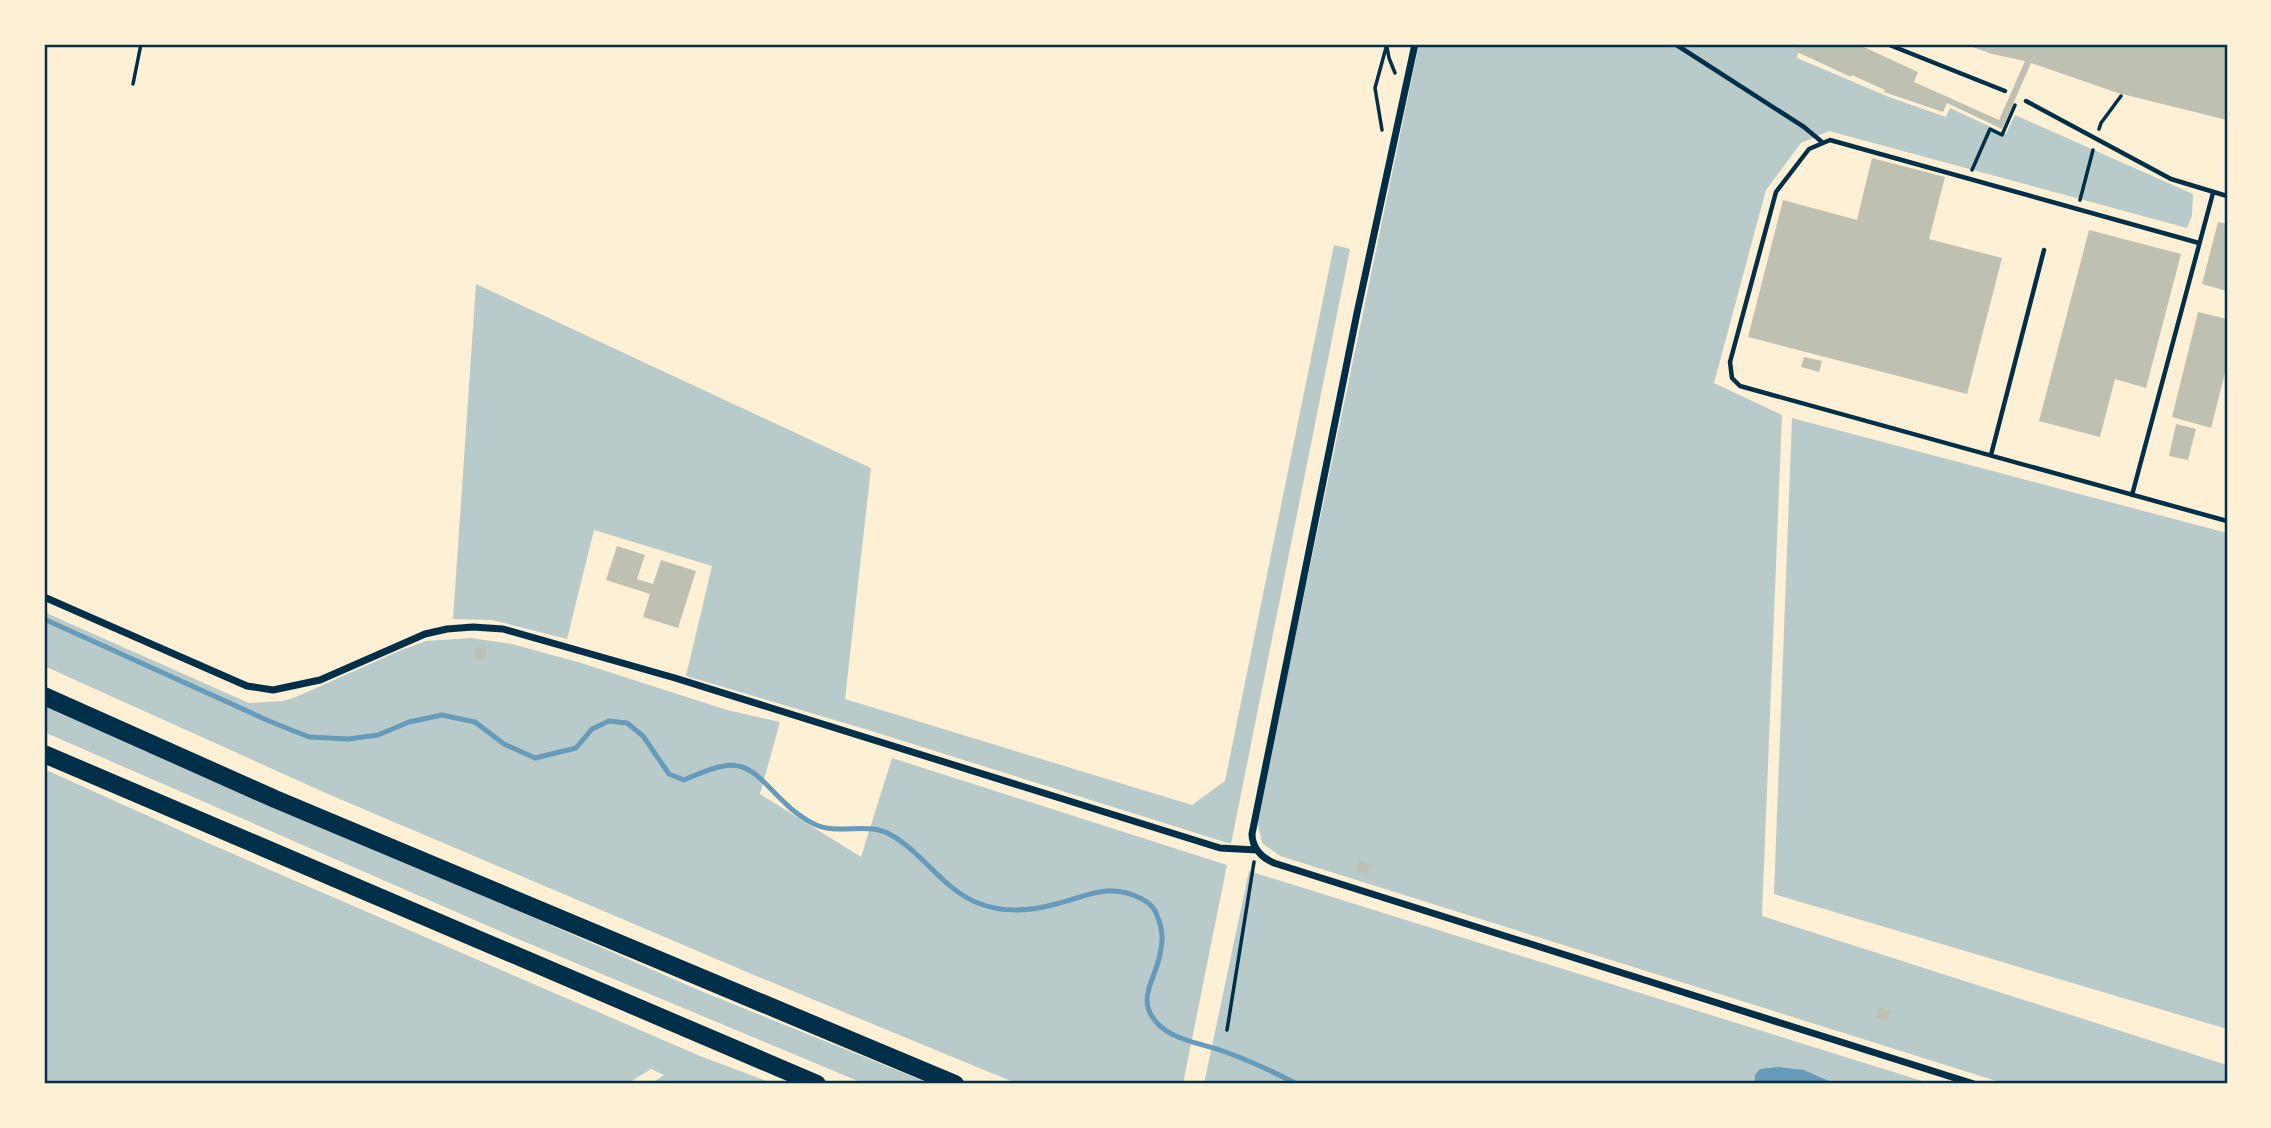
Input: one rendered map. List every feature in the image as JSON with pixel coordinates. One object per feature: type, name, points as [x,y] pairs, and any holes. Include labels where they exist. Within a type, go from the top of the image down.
[{"type":"highway","points":[[44,696],[275,799],[955,1084]]},
{"type":"highway","points":[[44,754],[817,1084]]},
{"type":"street","points":[[1415,44],[1252,834],[1257,850],[1274,863],[1974,1084]]},
{"type":"street","points":[[44,597],[247,686],[273,690],[320,680],[425,634],[460,628],[503,629],[662,674],[1220,848],[1257,850]]},
{"type":"lane","points":[[1675,44],[1804,127],[1822,142]]},
{"type":"lane","points":[[1887,44],[2005,91]]},
{"type":"lane","points":[[2026,102],[2171,179],[2227,196]]},
{"type":"lane","points":[[2199,243],[1830,140],[1822,142],[1809,149],[1776,192],[1730,362],[1732,378],[1740,386],[2227,521]]},
{"type":"lane","points":[[2132,495],[2213,193]]},
{"type":"lane","points":[[1991,455],[2044,250]]},
{"type":"path","points":[[133,84],[141,44]]},
{"type":"path","points":[[1387,44],[1389,58],[1405,94]]},
{"type":"path","points":[[1387,44],[1375,97],[1391,153]]},
{"type":"path","points":[[2077,209],[2101,123],[2121,96]]},
{"type":"path","points":[[1968,178],[1990,129],[2002,135],[2017,101]]},
{"type":"path","points":[[1227,1030],[1257,850]]},
{"type":"shaded area","points":[[1419,44],[1800,44],[1797,58],[1889,97],[1946,117],[1950,108],[2006,134],[2015,115],[2193,194],[2192,216],[2187,228],[1829,131],[1801,143],[1766,190],[1714,383],[1782,415],[1762,916],[2227,1065],[2227,1084],[2006,1084],[1280,856],[1262,843],[1257,821]]},
{"type":"shaded area","points":[[1334,245],[1350,249],[1231,844],[686,676],[712,566],[594,530],[567,639],[492,620],[453,619],[476,284],[871,468],[845,699],[1192,805],[1225,781]]},
{"type":"shaded area","points":[[1792,418],[2227,533],[2227,1029],[1774,894]]},
{"type":"shaded area","points":[[44,612],[249,703],[283,701],[296,697],[426,641],[471,638],[512,644],[727,710],[780,722],[760,794],[861,857],[892,758],[1227,865],[1183,1084],[1018,1084],[754,975],[328,794],[44,666]]},
{"type":"shaded area","points":[[44,702],[696,989],[931,1084],[865,1084],[518,939],[44,732]]},
{"type":"shaded area","points":[[44,769],[700,1056],[775,1084],[651,1084],[664,1075],[651,1069],[627,1084],[44,1084]]},
{"type":"shaded area","points":[[1249,871],[1932,1084],[1836,1084],[1804,1070],[1755,1075],[1755,1084],[1204,1084]]},
{"type":"water","points":[[1778,1067],[1804,1070],[1836,1084],[1755,1084],[1755,1075],[1760,1069]]},
{"type":"building","points":[[1797,44],[1831,44],[1840,47],[1841,44],[1857,44],[1918,72],[1914,82],[1999,120],[2025,61],[1992,54],[1964,44],[2227,44],[2227,120],[2118,93],[2031,63],[2002,129],[1947,103],[1943,112],[1884,92],[1885,90],[1795,51]]},
{"type":"building","points":[[1872,158],[1945,177],[1929,239],[2002,258],[1967,394],[1748,337],[1783,200],[1857,220]]},
{"type":"building","points":[[2218,222],[2227,224],[2227,291],[2202,284]]},
{"type":"building","points":[[2089,230],[2181,254],[2146,388],[2115,379],[2100,437],[2039,421]]},
{"type":"building","points":[[2198,312],[2227,319],[2227,365],[2211,428],[2172,417]]},
{"type":"building","points":[[1804,357],[1822,361],[1819,372],[1801,367]]},
{"type":"building","points":[[2176,424],[2196,429],[2188,460],[2169,456]]},
{"type":"building","points":[[617,546],[645,555],[637,579],[653,584],[661,560],[696,571],[678,628],[643,617],[650,594],[606,580]]},
{"type":"building","points":[[475,647],[486,648],[486,659],[474,659]]},
{"type":"building","points":[[1359,861],[1370,864],[1367,874],[1356,871]]},
{"type":"building","points":[[1880,1007],[1890,1011],[1886,1022],[1876,1018]]},
{"type":"waterway","points":[[44,619],[309,737],[348,739],[378,735],[409,722],[442,715],[475,722],[504,744],[535,758],[576,748],[592,729],[609,721],[627,723],[643,736],[669,774],[684,780],[719,767],[743,767],[758,776],[791,808],[814,824],[833,829],[873,829],[891,835],[913,851],[955,890],[978,903],[1007,910],[1027,909],[1099,892],[1120,891],[1131,894],[1152,907],[1161,927],[1161,949],[1147,997],[1151,1014],[1157,1023],[1178,1037],[1239,1057],[1297,1084]]}]
